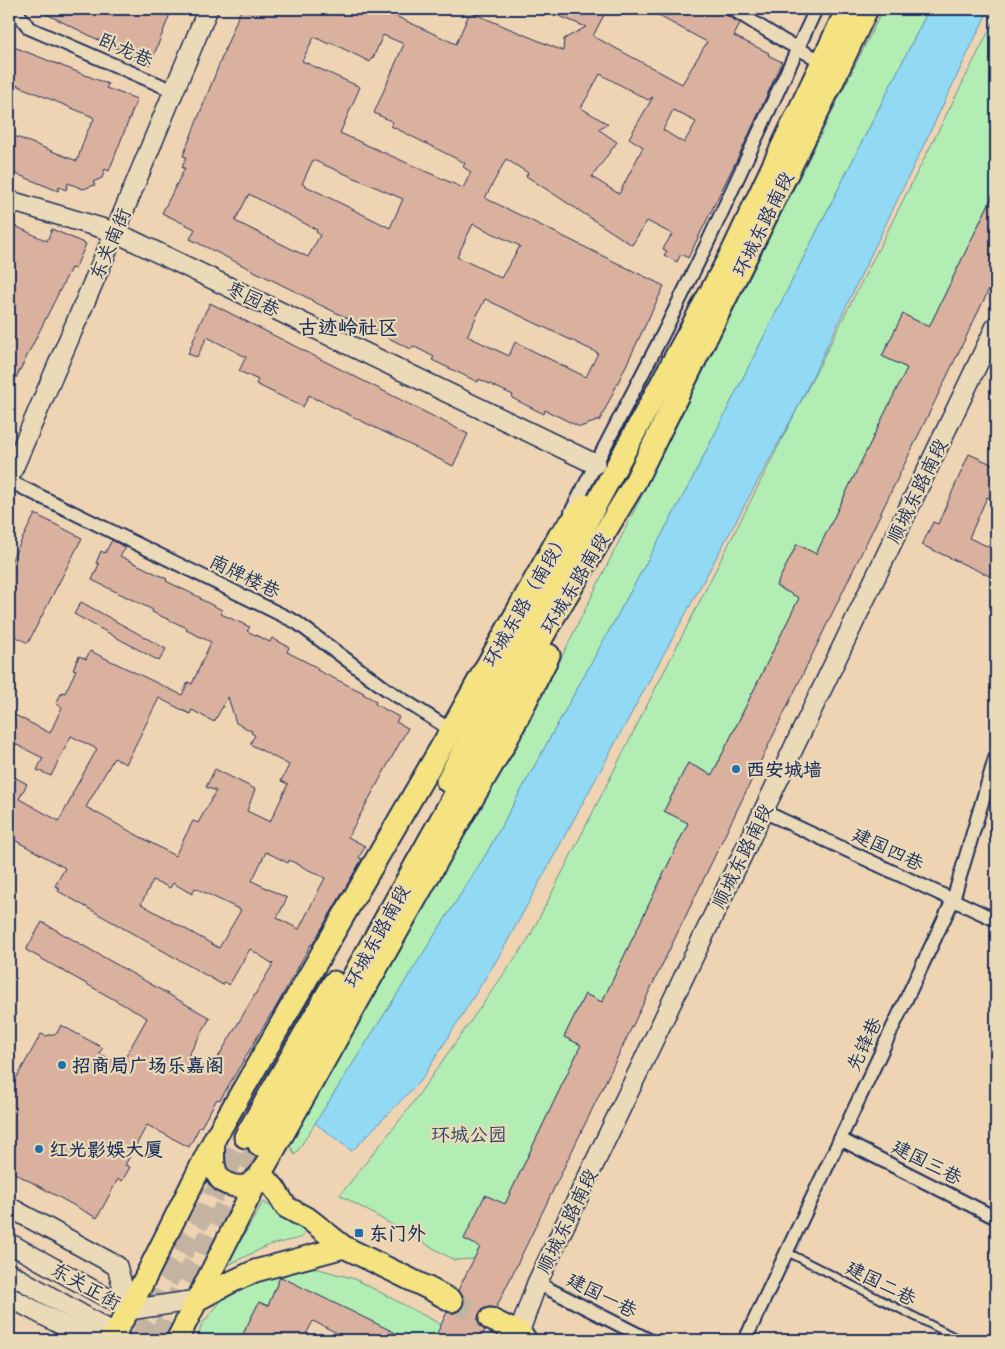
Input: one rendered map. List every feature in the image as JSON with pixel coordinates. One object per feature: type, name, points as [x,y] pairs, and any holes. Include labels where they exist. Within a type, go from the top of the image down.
[{"type":"main road","name":"环城东路南段","points":[[847,9],[733,250],[603,470],[402,865],[252,1141],[555,615],[634,484],[868,9]]},
{"type":"main road","name":"环城东路（南段）","points":[[115,1338],[215,1138],[451,730],[559,536],[603,470]]},
{"type":"main road","points":[[177,1340],[261,1173],[458,822],[504,745],[634,484]]},
{"type":"main road","points":[[215,1138],[213,1159],[216,1173],[224,1183],[232,1186],[247,1186],[261,1173]]},
{"type":"main road","points":[[261,1173],[275,1189],[286,1207],[310,1220],[344,1247],[452,1301]]},
{"type":"main road","points":[[197,1300],[255,1271],[344,1247]]},
{"type":"main road","points":[[490,1319],[522,1337]]},
{"type":"street","name":"卧龙巷","points":[[15,9],[29,28],[174,91]]},
{"type":"street","name":"东关南街","points":[[9,479],[208,9]]},
{"type":"street","points":[[732,9],[823,62]]},
{"type":"street","points":[[603,470],[664,332],[816,9]]},
{"type":"street","name":"枣园巷","points":[[11,201],[115,232],[603,470]]},
{"type":"street","name":"顺城东路南段","points":[[522,1337],[537,1283],[996,326]]},
{"type":"street","name":"南牌楼巷","points":[[9,479],[296,622],[386,689],[451,730]]},
{"type":"street","name":"先锋巷","points":[[745,1340],[953,900],[996,756]]},
{"type":"street","name":"建国四巷","points":[[763,811],[996,920]]},
{"type":"street","name":"建国三巷","points":[[840,1139],[996,1218]]},
{"type":"street","points":[[9,1206],[117,1266],[129,1310]]},
{"type":"street","name":"东关正街","points":[[9,1244],[129,1310],[197,1300]]},
{"type":"street","name":"东关正街","points":[[9,1273],[115,1338]]},
{"type":"street","name":"建国一巷","points":[[537,1283],[649,1340]]},
{"type":"street","points":[[9,1297],[81,1335],[115,1338]]},
{"type":"lane","name":"建国二巷","points":[[787,1252],[962,1340]]},
{"type":"green space","points":[[883,9],[929,9],[688,487],[485,856],[295,1155],[285,1136],[462,834],[515,751]]},
{"type":"green space","name":"环城公园","points":[[996,17],[996,189],[929,327],[903,314],[882,356],[907,368],[816,554],[797,544],[776,586],[799,598],[712,775],[688,763],[664,811],[688,823],[602,1002],[585,994],[564,1037],[581,1045],[505,1204],[464,1239],[480,1247],[474,1259],[454,1260],[340,1195],[407,1111],[528,940]]},
{"type":"green space","points":[[263,1202],[308,1227],[301,1238],[269,1245],[226,1266]]},
{"type":"green space","points":[[297,1263],[355,1279],[442,1325],[434,1340],[410,1340],[280,1277],[268,1306],[259,1302],[240,1340],[197,1340],[202,1324],[228,1293]]},
{"type":"water","points":[[929,9],[989,9],[796,411],[501,953],[422,1079],[352,1151],[315,1123],[485,856],[688,487]]},
{"type":"building","points":[[36,9],[172,9],[150,65],[134,59],[136,55],[113,47]]},
{"type":"building","points":[[241,9],[394,9],[391,14],[456,44],[470,12],[563,51],[564,39],[586,27],[542,9],[607,9],[593,36],[682,84],[707,42],[646,9],[724,9],[727,16],[740,23],[734,36],[769,53],[768,55],[782,62],[746,141],[688,258],[681,254],[677,262],[664,255],[667,251],[663,249],[672,234],[647,221],[632,245],[526,176],[528,173],[506,159],[485,198],[664,286],[600,420],[580,427],[545,410],[544,414],[512,398],[513,395],[479,379],[478,382],[432,360],[434,357],[413,346],[411,349],[190,239],[195,229],[162,213],[185,168],[182,168],[186,157],[183,156]],"holes":[[[383,35],[404,44],[374,113],[393,122],[391,126],[465,163],[463,167],[471,172],[463,188],[340,133],[360,87],[302,61],[314,37],[329,44],[330,42],[370,62]],[[600,74],[648,100],[653,97],[629,138],[643,147],[619,194],[592,177],[617,142],[598,129],[608,124],[581,108]],[[673,110],[696,122],[684,143],[663,130]],[[313,160],[403,199],[390,228],[302,184]],[[249,194],[317,230],[316,232],[320,235],[308,257],[235,221]],[[473,224],[520,246],[501,278],[457,257]],[[485,299],[598,353],[586,377],[515,342],[509,356],[467,336]]]},
{"type":"building","points":[[9,45],[108,84],[106,88],[137,99],[109,171],[105,169],[102,178],[93,182],[95,185],[83,189],[68,183],[66,190],[59,187],[58,191],[9,171],[9,134],[77,161],[86,134],[94,119],[9,82]]},
{"type":"building","name":"西安城墙","points":[[996,189],[996,275],[496,1308],[483,1308],[479,1314],[479,1326],[485,1330],[480,1340],[434,1340],[447,1312],[458,1312],[463,1307],[463,1295],[458,1290],[480,1247],[464,1239],[485,1195],[505,1204],[581,1045],[564,1037],[585,994],[602,1002],[688,823],[664,811],[688,763],[712,775],[799,598],[776,586],[797,544],[816,554],[907,368],[882,356],[903,314],[929,327]]},
{"type":"building","points":[[9,223],[47,241],[52,229],[86,244],[75,269],[71,268],[9,392]]},
{"type":"building","points":[[210,303],[468,434],[453,466],[309,395],[303,407],[256,384],[258,380],[239,371],[246,357],[207,337],[197,357],[188,354],[196,331]]},
{"type":"building","points":[[969,454],[996,466],[996,501],[987,497],[969,538],[996,550],[996,579],[922,545],[933,522],[938,524]]},
{"type":"building","points":[[35,514],[82,538],[28,643],[9,633],[9,565]]},
{"type":"building","points":[[112,540],[126,548],[120,556],[167,579],[166,581],[222,610],[221,614],[250,627],[247,631],[270,642],[272,638],[289,647],[287,652],[318,668],[317,670],[364,693],[376,701],[375,704],[399,717],[396,722],[408,728],[348,837],[365,846],[359,858],[362,859],[220,1100],[217,1099],[189,1147],[147,1125],[125,1165],[130,1167],[122,1181],[118,1179],[97,1218],[9,1170],[9,1084],[12,1086],[41,1034],[46,1036],[57,1033],[61,1025],[103,1048],[99,1053],[121,1065],[147,1018],[26,950],[42,922],[210,1018],[187,1058],[210,1071],[273,964],[250,949],[229,985],[224,982],[223,985],[58,891],[60,888],[55,886],[65,868],[9,837],[9,774],[27,784],[19,799],[59,821],[97,749],[71,736],[51,776],[37,770],[43,758],[9,741],[9,712],[50,733],[62,707],[56,704],[62,692],[65,693],[76,670],[73,669],[79,656],[86,659],[90,651],[182,695],[188,682],[192,684],[211,642],[186,630],[187,628],[152,612],[153,610],[92,580],[99,564],[96,563],[101,551],[105,553]],"holes":[[[228,697],[236,723],[252,731],[251,733],[255,735],[250,744],[289,765],[281,781],[288,784],[270,822],[247,811],[255,789],[215,769],[206,787],[216,791],[198,823],[193,821],[175,856],[86,807],[114,758],[126,764],[159,698],[190,714],[192,710],[214,722]],[[266,852],[288,863],[289,860],[325,878],[299,929],[277,918],[287,898],[252,881]],[[153,880],[170,888],[173,883],[192,894],[195,888],[241,910],[219,948],[141,904]]]},
{"type":"building","points":[[81,602],[166,649],[159,661],[74,614]]},
{"type":"building","points":[[280,1277],[410,1340],[351,1340],[313,1321],[303,1340],[240,1340],[259,1302],[268,1306]]},
{"type":"tunnel","points":[[140,1340],[170,1276],[245,1137]]},
{"type":"tunnel","points":[[158,1340],[189,1272],[259,1145]]},
{"type":"tunnel","points":[[452,1301],[490,1319]]},
{"type":"place","name":"西安城墙","points":[[736,769]]},
{"type":"place","name":"招商局广场乐嘉阁","points":[[62,1065]]},
{"type":"place","name":"红光影娱大厦","points":[[39,1149]]},
{"type":"place","name":"东门外","points":[[359,1233]]},
{"type":"district","name":"古迹岭社区","points":[[348,327]]}]
